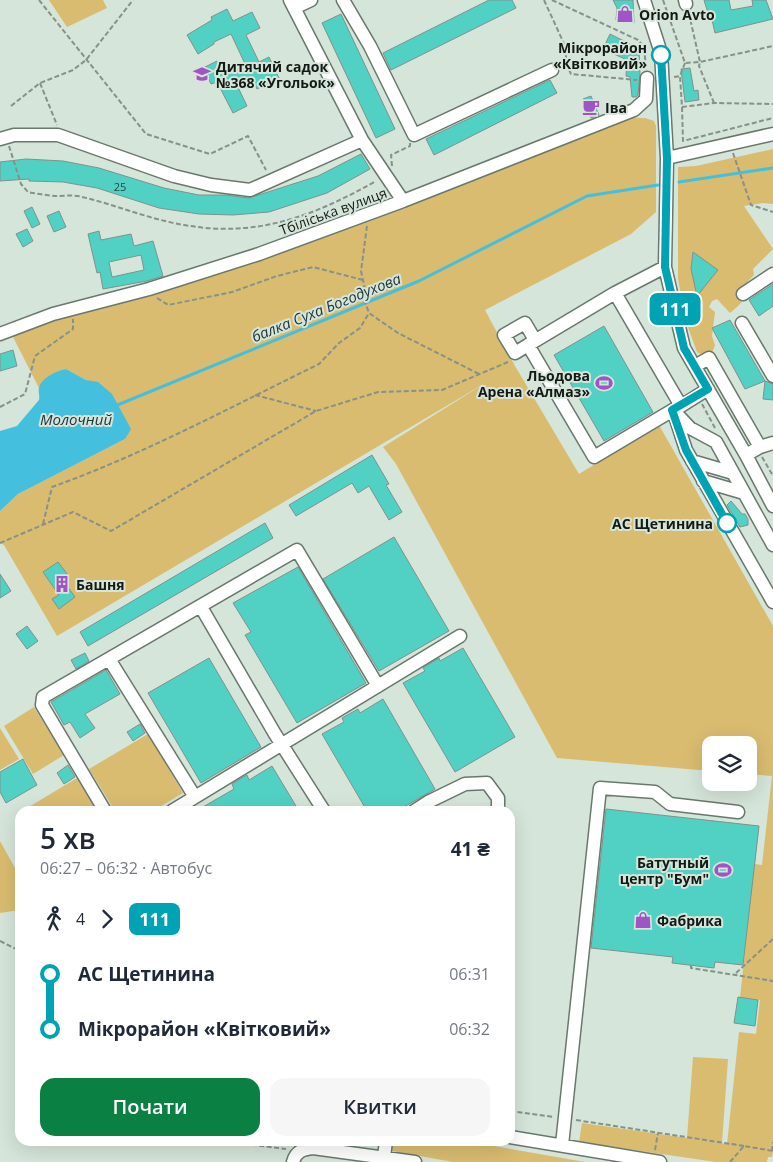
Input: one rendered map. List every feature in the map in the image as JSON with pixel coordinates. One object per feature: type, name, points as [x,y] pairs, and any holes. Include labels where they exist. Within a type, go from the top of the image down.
[{"type":"street","points":[[311,0],[292,4],[362,140],[403,201]]},
{"type":"street","points":[[343,0],[370,46],[414,135],[552,70]]},
{"type":"street","points":[[644,0],[661,52],[667,158],[665,267],[684,348],[746,455],[773,506]]},
{"type":"street","name":"Тбіліська вулиця","points":[[0,334],[53,314],[145,290],[259,254],[403,201],[634,110],[646,99],[647,80]]},
{"type":"street","points":[[667,158],[773,134]]},
{"type":"street","points":[[5,142],[14,135],[58,135],[174,176],[210,185],[250,190],[362,140]]},
{"type":"street","points":[[665,267],[615,293],[531,343],[594,457],[708,389]]},
{"type":"street","points":[[743,294],[773,274]]},
{"type":"street","points":[[615,293],[677,408],[690,428],[716,442],[773,545]]},
{"type":"street","points":[[742,323],[773,376]]},
{"type":"street","points":[[694,366],[709,358],[760,447]]},
{"type":"street","points":[[677,408],[698,471],[773,602]]},
{"type":"street","points":[[746,455],[760,447],[773,443]]},
{"type":"street","points":[[698,471],[739,483]]},
{"type":"street","points":[[698,471],[739,483]]},
{"type":"street","points":[[698,471],[739,483]]},
{"type":"street","points":[[102,806],[42,705],[44,697],[297,550],[378,686]]},
{"type":"street","points":[[201,607],[321,806]]},
{"type":"street","points":[[180,806],[460,636]]},
{"type":"street","points":[[109,660],[195,797]]},
{"type":"street","points":[[422,806],[465,784],[487,783],[498,798],[498,806]]},
{"type":"street","points":[[562,1145],[600,788],[655,792],[670,804],[738,812]]},
{"type":"street","points":[[515,1138],[657,1161]]},
{"type":"street","points":[[384,1157],[385,1146]]},
{"type":"street","points":[[293,1162],[297,1153],[304,1149],[313,1148],[415,1162]]},
{"type":"path","points":[[40,0],[146,134],[210,154],[248,136],[268,175]]},
{"type":"path","points":[[11,106],[40,83],[73,70],[86,60],[133,0]]},
{"type":"path","points":[[544,0],[566,48],[566,63],[571,74],[647,80],[644,47],[638,40],[552,0]]},
{"type":"path","points":[[663,0],[685,63],[680,76],[683,141],[773,118]]},
{"type":"path","points":[[686,2],[700,62],[699,66],[714,103]]},
{"type":"path","points":[[685,63],[700,62],[773,46]]},
{"type":"path","points":[[40,83],[60,130]]},
{"type":"path","points":[[682,107],[714,103],[773,104]]},
{"type":"path","points":[[5,142],[21,184],[28,192],[52,196],[76,196],[184,225],[228,230],[261,227],[301,217],[340,201],[385,176],[393,164],[391,155],[410,146],[414,135]]},
{"type":"path","points":[[736,164],[751,205],[773,212]]},
{"type":"path","points":[[367,214],[362,271],[366,294],[364,299],[369,313],[398,333],[479,374]]},
{"type":"path","points":[[145,290],[168,305],[232,292],[277,276],[313,267],[363,280]]},
{"type":"path","points":[[0,407],[25,394],[35,356],[73,330],[72,309]]},
{"type":"path","points":[[43,524],[52,487],[92,473],[149,448],[319,364],[339,343],[360,328],[369,313]]},
{"type":"path","points":[[0,543],[73,512],[111,531],[316,410],[378,392],[442,390],[512,360]]},
{"type":"path","points":[[255,396],[316,410]]},
{"type":"path","points":[[700,400],[718,434]]},
{"type":"path","points":[[736,974],[773,940]]},
{"type":"path","points":[[0,941],[15,948]]},
{"type":"path","points":[[691,965],[691,968],[773,980]]},
{"type":"path","points":[[515,1112],[772,1151],[773,1142]]},
{"type":"path","points":[[657,1161],[658,1133]]},
{"type":"path","points":[[263,1146],[304,1149]]},
{"type":"path","points":[[730,1162],[744,1146]]},
{"type":"shaded area","points":[[49,0],[103,0],[107,8],[67,27]]},
{"type":"shaded area","points":[[623,118],[645,118],[654,121],[656,126],[656,212],[631,234],[485,310],[515,366],[579,474],[659,425],[773,626],[773,1152],[772,1157],[768,1157],[767,1162],[716,1162],[579,1142],[582,1123],[687,1138],[693,1057],[728,1059],[722,1143],[699,1140],[727,1144],[739,1032],[756,1034],[760,1000],[740,998],[748,922],[685,913],[699,819],[759,826],[755,864],[762,865],[772,776],[757,775],[757,736],[702,736],[702,770],[557,758],[396,464],[383,447],[487,382],[57,636],[4,545],[0,543],[0,511],[18,494],[125,439],[98,383],[86,380],[66,369],[43,382],[39,388],[12,335],[62,317],[181,283]]},
{"type":"shaded area","points":[[773,149],[773,204],[763,203],[744,206],[773,249],[753,269],[754,275],[748,281],[745,296],[741,303],[730,313],[717,299],[712,301],[709,307],[715,312],[712,336],[715,345],[712,353],[704,356],[697,352],[686,322],[678,279],[678,167],[696,166]]},
{"type":"shaded area","points":[[34,707],[64,755],[33,774],[4,726]]},
{"type":"shaded area","points":[[0,728],[19,759],[0,770]]},
{"type":"shaded area","points":[[148,734],[183,793],[161,806],[112,806],[89,769]]},
{"type":"shaded area","points":[[77,778],[95,806],[30,806]]},
{"type":"shaded area","points":[[0,841],[15,868],[15,911],[0,913]]},
{"type":"shaded area","points":[[393,1146],[494,1146],[585,1162],[453,1162],[392,1151]]},
{"type":"water","name":"Молочний","points":[[66,369],[86,380],[98,382],[112,394],[131,429],[125,439],[18,494],[0,511],[0,431],[17,426],[39,400],[39,388],[43,381],[54,373]]},
{"type":"building","points":[[489,0],[512,0],[516,8],[391,70],[383,53]]},
{"type":"building","name":"Orion Avto","points":[[613,0],[633,0],[634,23],[616,20],[617,8]]},
{"type":"building","points":[[704,0],[729,0],[731,10],[753,6],[752,0],[766,0],[773,19],[715,33],[710,11],[707,10]]},
{"type":"building","points":[[227,9],[233,21],[252,12],[260,28],[246,35],[259,62],[269,57],[279,78],[257,89],[251,76],[236,83],[247,106],[233,113],[217,82],[211,84],[203,68],[217,61],[224,76],[246,66],[231,34],[214,42],[214,44],[198,54],[187,35],[212,20],[211,17]]},
{"type":"building","points":[[341,14],[395,129],[376,138],[322,23]]},
{"type":"building","points":[[610,34],[630,44],[629,47],[639,51],[640,73],[638,95],[636,97],[632,97],[630,77],[626,76],[627,60],[603,49]]},
{"type":"building","points":[[690,68],[694,91],[698,90],[699,100],[685,102],[681,69]]},
{"type":"building","points":[[550,80],[557,93],[434,155],[426,139]]},
{"type":"building","name":"Іва","points":[[591,96],[599,115],[591,118],[583,99]]},
{"type":"building","points":[[361,154],[370,169],[327,193],[269,212],[233,215],[199,214],[159,208],[97,188],[63,182],[29,181],[29,179],[0,181],[0,162],[26,159],[63,161],[99,168],[164,188],[199,195],[225,195],[249,198],[318,176]]},
{"type":"building","points":[[32,207],[40,224],[32,228],[24,211]]},
{"type":"building","points":[[59,211],[66,227],[54,232],[47,216]]},
{"type":"building","points":[[27,229],[33,241],[23,247],[16,234]]},
{"type":"building","points":[[99,231],[101,240],[131,234],[134,246],[153,241],[163,276],[103,289],[100,272],[97,273],[88,234]],"holes":[[[141,255],[144,270],[112,277],[109,262]]]},
{"type":"building","points":[[693,252],[718,270],[697,296],[691,269]]},
{"type":"building","points":[[773,284],[773,306],[759,316],[749,300]]},
{"type":"building","points":[[730,320],[765,381],[745,389],[712,328]]},
{"type":"building","name":"Льодова Арена «Алмаз»","points":[[604,326],[653,412],[604,441],[554,355]]},
{"type":"building","points":[[13,350],[17,366],[0,371],[0,354]]},
{"type":"building","points":[[765,381],[773,384],[773,400],[763,399]]},
{"type":"building","points":[[372,455],[389,484],[386,485],[402,512],[389,520],[369,486],[358,493],[352,483],[296,516],[289,505]]},
{"type":"building","name":"АС Щетинина","points":[[731,501],[742,514],[745,514],[748,519],[748,525],[740,527],[727,505]]},
{"type":"building","points":[[265,523],[273,538],[88,646],[80,632]]},
{"type":"building","points":[[394,537],[449,631],[379,671],[323,579]]},
{"type":"building","name":"Башня","points":[[58,562],[68,575],[62,579],[75,597],[59,609],[52,599],[59,595],[43,572]]},
{"type":"building","points":[[298,567],[366,683],[297,723],[245,635],[251,632],[233,603]]},
{"type":"building","points":[[0,574],[11,591],[0,598]]},
{"type":"building","points":[[27,626],[38,641],[27,649],[16,634]]},
{"type":"building","points":[[463,648],[515,737],[455,772],[403,683],[425,671],[423,668],[439,658],[440,661]]},
{"type":"building","points":[[85,653],[89,661],[76,669],[71,660]]},
{"type":"building","points":[[209,658],[261,747],[201,783],[148,693]]},
{"type":"building","points":[[106,670],[120,694],[85,714],[95,728],[80,738],[70,722],[64,725],[51,702]]},
{"type":"building","points":[[383,699],[435,789],[406,806],[364,806],[322,734],[344,722],[342,718],[358,709],[360,713]]},
{"type":"building","points":[[140,724],[145,733],[133,741],[127,732]]},
{"type":"building","points":[[23,759],[37,785],[6,803],[0,792],[0,772]]},
{"type":"building","points":[[68,765],[75,777],[64,784],[57,773]]},
{"type":"building","points":[[272,766],[296,806],[205,806],[234,789],[232,784],[247,775],[249,780]]},
{"type":"building","points":[[606,809],[759,826],[743,965],[715,962],[714,968],[672,963],[673,957],[591,948]]},
{"type":"building","points":[[738,997],[758,1000],[755,1026],[734,1023]]},
{"type":"waterway","name":"балка Суха Богодухова","points":[[679,182],[773,168]]},
{"type":"waterway","name":"балка Суха Богодухова","points":[[115,406],[419,281],[587,196],[658,185]]},
{"type":"bus line","name":"111","points":[[661,55],[663,116],[667,158],[665,267],[684,348],[708,389],[672,410],[686,450],[727,523]]},
{"type":"place","name":"Orion Avto","points":[[625,14]]},
{"type":"place","name":"Мікрорайон «Квітковий»","points":[[661,55]]},
{"type":"place","name":"Дитячий садок №368 «Угольок»","points":[[202,74]]},
{"type":"place","name":"Іва","points":[[591,107]]},
{"type":"place","name":"Льодова Арена «Алмаз»","points":[[604,383]]},
{"type":"place","name":"АС Щетинина","points":[[727,523]]},
{"type":"place","name":"Башня","points":[[62,584]]},
{"type":"place","name":"Батутный центр \"Бум\"","points":[[723,870]]},
{"type":"place","name":"Фабрика","points":[[643,920]]}]
